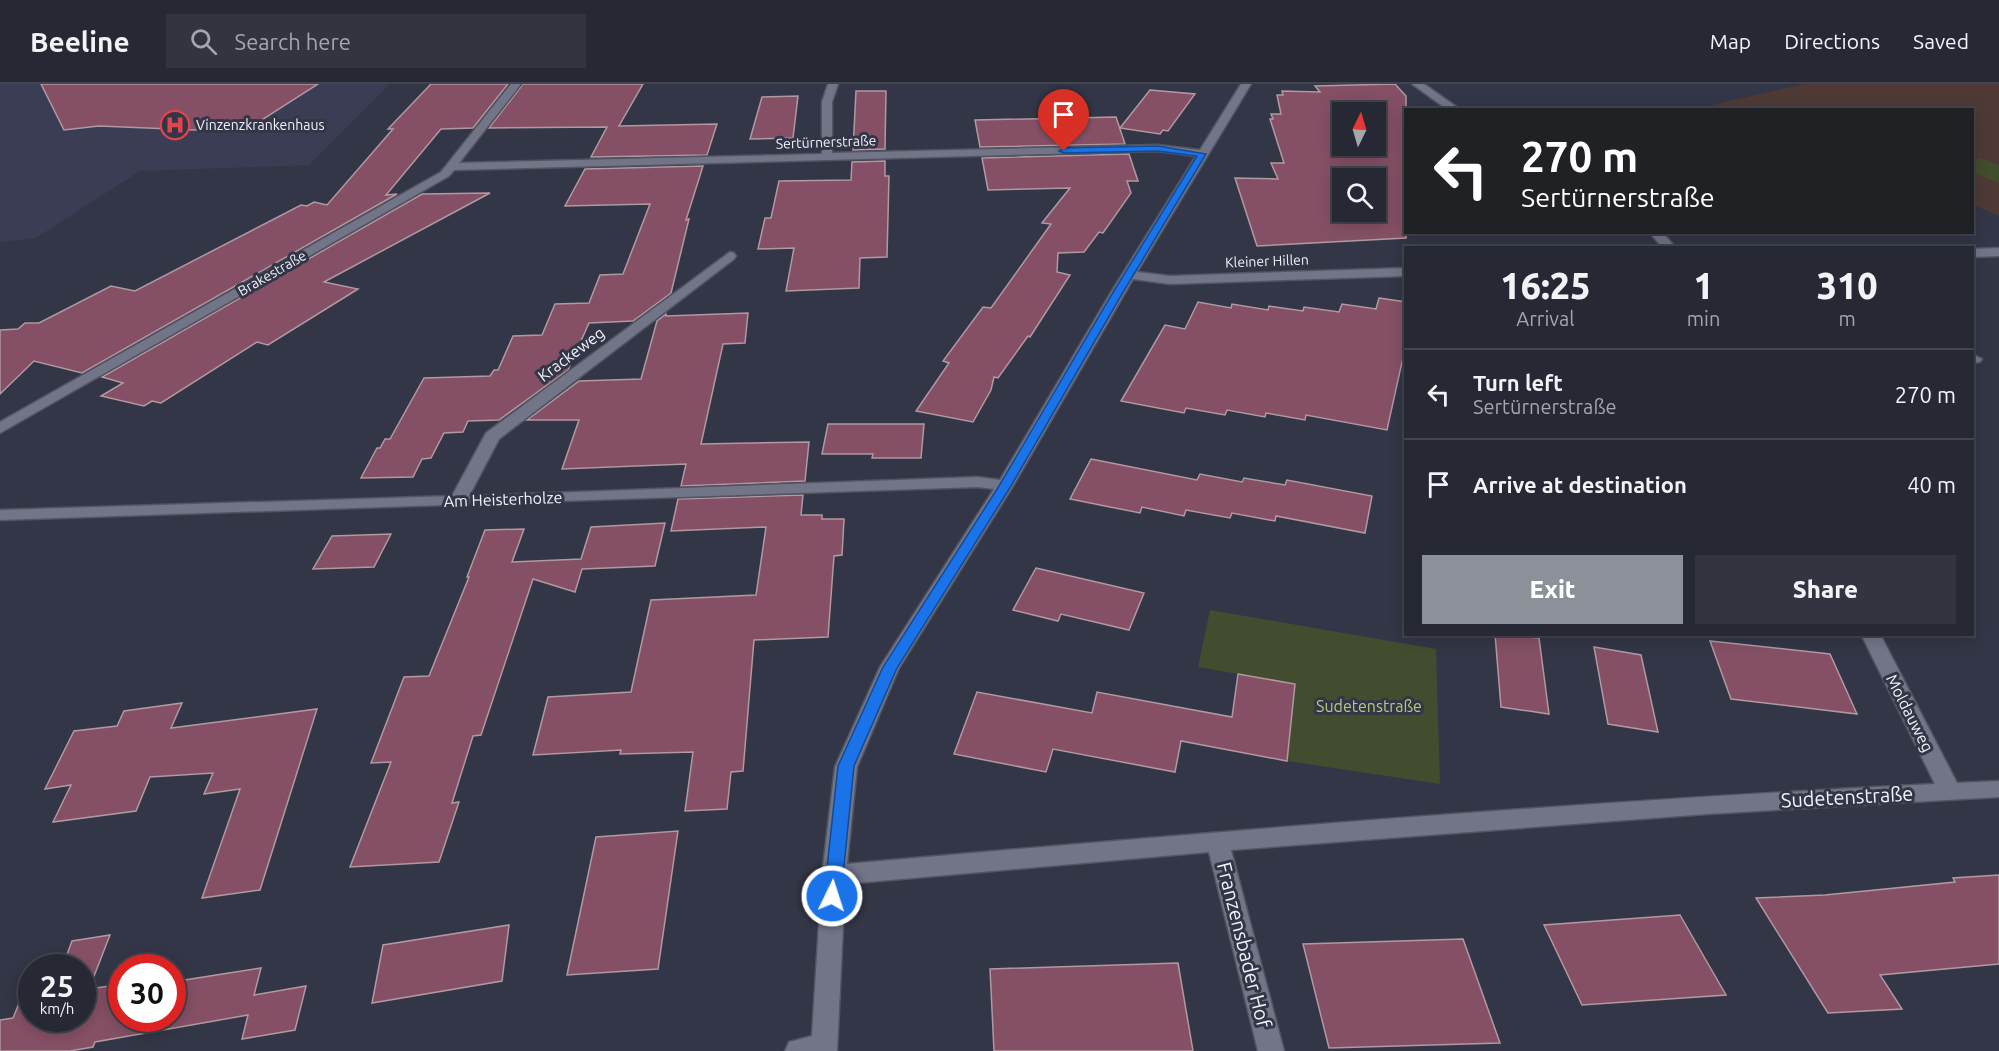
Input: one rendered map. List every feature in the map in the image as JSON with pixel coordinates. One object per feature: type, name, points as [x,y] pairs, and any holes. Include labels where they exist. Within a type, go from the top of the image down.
[{"type":"street","name":"Brakestraße","points":[[0,428],[445,174],[516,84]]},
{"type":"street","points":[[826,157],[827,102],[833,84]]},
{"type":"street","points":[[798,1051],[824,1049],[834,875],[846,766],[890,667],[1005,486],[1246,84]]},
{"type":"street","points":[[1417,84],[1453,108]]},
{"type":"street","name":"Sertürnerstraße","points":[[450,167],[1158,148],[1202,154]]},
{"type":"street","points":[[1657,234],[1668,246]]},
{"type":"street","points":[[1974,253],[1999,252]]},
{"type":"street","name":"Krackeweg","points":[[458,501],[492,436],[730,256]]},
{"type":"street","name":"Kleiner Hillen","points":[[1130,275],[1170,279],[1404,272]]},
{"type":"street","name":"Am Heisterholze","points":[[0,515],[978,482],[1005,486]]},
{"type":"street","name":"Moldauweg","points":[[1871,636],[1950,791]]},
{"type":"street","name":"Sudetenstraße","points":[[834,875],[1217,840],[1999,789]]},
{"type":"street","name":"Franzensbader Hof","points":[[1217,840],[1271,1051]]},
{"type":"shaded area","name":"Vinzenzkrankenhaus","points":[[0,84],[390,84],[309,165],[140,171],[36,238],[0,242]]},
{"type":"shaded area","points":[[1804,84],[1999,84],[1999,216],[1974,205],[1974,108],[1718,108],[1711,105]]},
{"type":"green space","points":[[1981,158],[1999,165],[1999,183],[1974,173],[1974,161]]},
{"type":"green space","name":"Sudetenstraße","points":[[1210,610],[1436,649],[1440,784],[1287,761],[1295,684],[1198,667]]},
{"type":"building","points":[[41,84],[318,84],[243,132],[99,126],[64,130]]},
{"type":"building","points":[[431,84],[508,84],[473,128],[441,129],[386,195],[397,194],[82,373],[34,361],[0,394],[0,330],[18,329],[25,323],[39,323],[111,286],[135,291],[301,205],[307,206],[314,202],[327,205],[393,129],[388,129]]},
{"type":"building","points":[[523,84],[643,84],[619,126],[717,124],[707,155],[591,157],[607,127],[489,128]]},
{"type":"building","points":[[1395,84],[1406,96],[1406,108],[1404,108],[1404,234],[1406,238],[1257,246],[1235,178],[1278,179],[1271,163],[1284,163],[1270,119],[1273,119],[1271,114],[1281,114],[1277,95],[1283,95],[1282,91],[1320,92],[1315,86]]},
{"type":"building","points":[[1150,90],[1195,94],[1168,131],[1163,130],[1160,134],[1120,128]]},
{"type":"building","points":[[856,91],[886,91],[885,149],[853,150]]},
{"type":"building","points":[[798,96],[793,138],[750,139],[762,97]]},
{"type":"building","points":[[1116,117],[1125,144],[980,147],[975,120]]},
{"type":"building","points":[[1129,154],[1138,181],[1127,181],[1131,193],[1103,233],[1099,232],[1084,252],[1058,253],[1057,272],[1070,275],[1030,337],[1028,336],[998,378],[994,377],[991,390],[973,422],[916,411],[949,363],[943,361],[983,307],[991,308],[1051,224],[1042,223],[1070,188],[988,190],[982,158]]},
{"type":"building","points":[[885,161],[885,176],[889,176],[887,257],[860,258],[859,288],[786,291],[794,248],[758,249],[765,218],[771,218],[779,181],[851,180],[852,162]]},
{"type":"building","points":[[703,166],[686,220],[689,219],[671,293],[633,321],[589,323],[568,370],[499,420],[468,421],[463,432],[444,433],[431,458],[422,459],[413,477],[361,478],[377,448],[380,448],[385,439],[390,439],[424,378],[490,376],[494,370],[498,370],[513,336],[542,335],[555,304],[589,303],[600,275],[623,274],[650,204],[565,206],[585,169]]},
{"type":"building","points":[[490,193],[324,282],[358,289],[268,345],[257,342],[161,403],[152,401],[144,406],[101,396],[123,383],[102,377],[422,194]]},
{"type":"building","points":[[1379,298],[1404,302],[1404,353],[1387,430],[1306,415],[1305,420],[1266,413],[1265,417],[1227,410],[1225,415],[1186,408],[1184,413],[1121,401],[1165,325],[1185,329],[1198,302],[1231,308],[1232,304],[1268,310],[1269,306],[1303,311],[1304,307],[1339,312],[1342,304],[1376,309]]},
{"type":"building","points":[[748,313],[745,343],[723,344],[701,444],[809,442],[805,481],[681,486],[686,464],[562,469],[579,420],[527,420],[579,381],[641,379],[657,321],[666,314],[666,316]]},
{"type":"building","points":[[828,424],[924,424],[921,458],[872,458],[873,454],[822,454]]},
{"type":"building","points":[[1091,459],[1197,480],[1200,474],[1242,482],[1244,478],[1285,485],[1287,480],[1372,496],[1365,533],[1276,516],[1275,521],[1232,513],[1230,518],[1186,510],[1184,516],[1142,507],[1140,513],[1070,499]]},
{"type":"building","points":[[803,495],[801,515],[822,515],[822,519],[844,519],[842,555],[834,556],[828,637],[754,640],[743,771],[731,772],[727,809],[685,811],[693,752],[620,754],[621,750],[533,755],[548,697],[631,692],[651,600],[756,595],[766,527],[671,531],[678,499]]},
{"type":"building","points":[[665,523],[655,566],[582,569],[575,592],[533,579],[481,735],[473,736],[452,803],[459,802],[439,862],[350,867],[391,762],[371,763],[404,677],[429,676],[469,577],[467,577],[485,530],[524,529],[512,562],[581,559],[591,527]]},
{"type":"building","points":[[391,534],[374,567],[313,569],[332,536]]},
{"type":"building","points":[[1036,568],[1144,593],[1129,630],[1061,614],[1058,621],[1013,610]]},
{"type":"building","points":[[1495,636],[1539,638],[1549,714],[1501,707]]},
{"type":"building","points":[[1710,641],[1830,654],[1857,714],[1731,699]]},
{"type":"building","points":[[1594,647],[1641,655],[1658,732],[1608,724]]},
{"type":"building","points":[[1238,674],[1295,684],[1287,761],[1181,741],[1175,772],[1053,749],[1046,772],[954,754],[977,692],[1092,713],[1097,692],[1232,717]]},
{"type":"building","points":[[182,703],[171,728],[317,709],[260,890],[202,898],[240,789],[204,794],[213,773],[150,777],[136,811],[53,822],[71,785],[45,789],[74,731],[117,726],[124,711]]},
{"type":"building","points":[[678,831],[658,969],[567,975],[596,837]]},
{"type":"building","points":[[1999,875],[1999,964],[1880,975],[1902,1009],[1828,1013],[1756,898],[1825,895],[1955,882],[1953,878]]},
{"type":"building","points":[[1680,915],[1726,995],[1582,1005],[1544,925]]},
{"type":"building","points":[[509,925],[502,981],[372,1003],[383,945]]},
{"type":"building","points":[[110,935],[96,971],[96,954],[67,954],[72,941]]},
{"type":"building","points":[[1463,939],[1500,1043],[1329,1048],[1303,944]]},
{"type":"building","points":[[1178,963],[1193,1051],[994,1051],[990,969]]},
{"type":"building","points":[[261,968],[254,995],[306,986],[295,1030],[242,1039],[248,1015],[186,1026],[186,980]]},
{"type":"building","points":[[108,986],[108,1032],[152,1032],[95,1042],[93,1047],[70,1051],[0,1051],[0,1020],[13,1018],[18,1006],[18,1032],[96,1032],[96,988]]},
{"type":"place","name":"Vinzenzkrankenhaus","points":[[175,125]]},
{"type":"route","points":[[832,896],[846,766],[890,667],[1005,486],[1202,154],[1158,148],[1064,151]]}]
